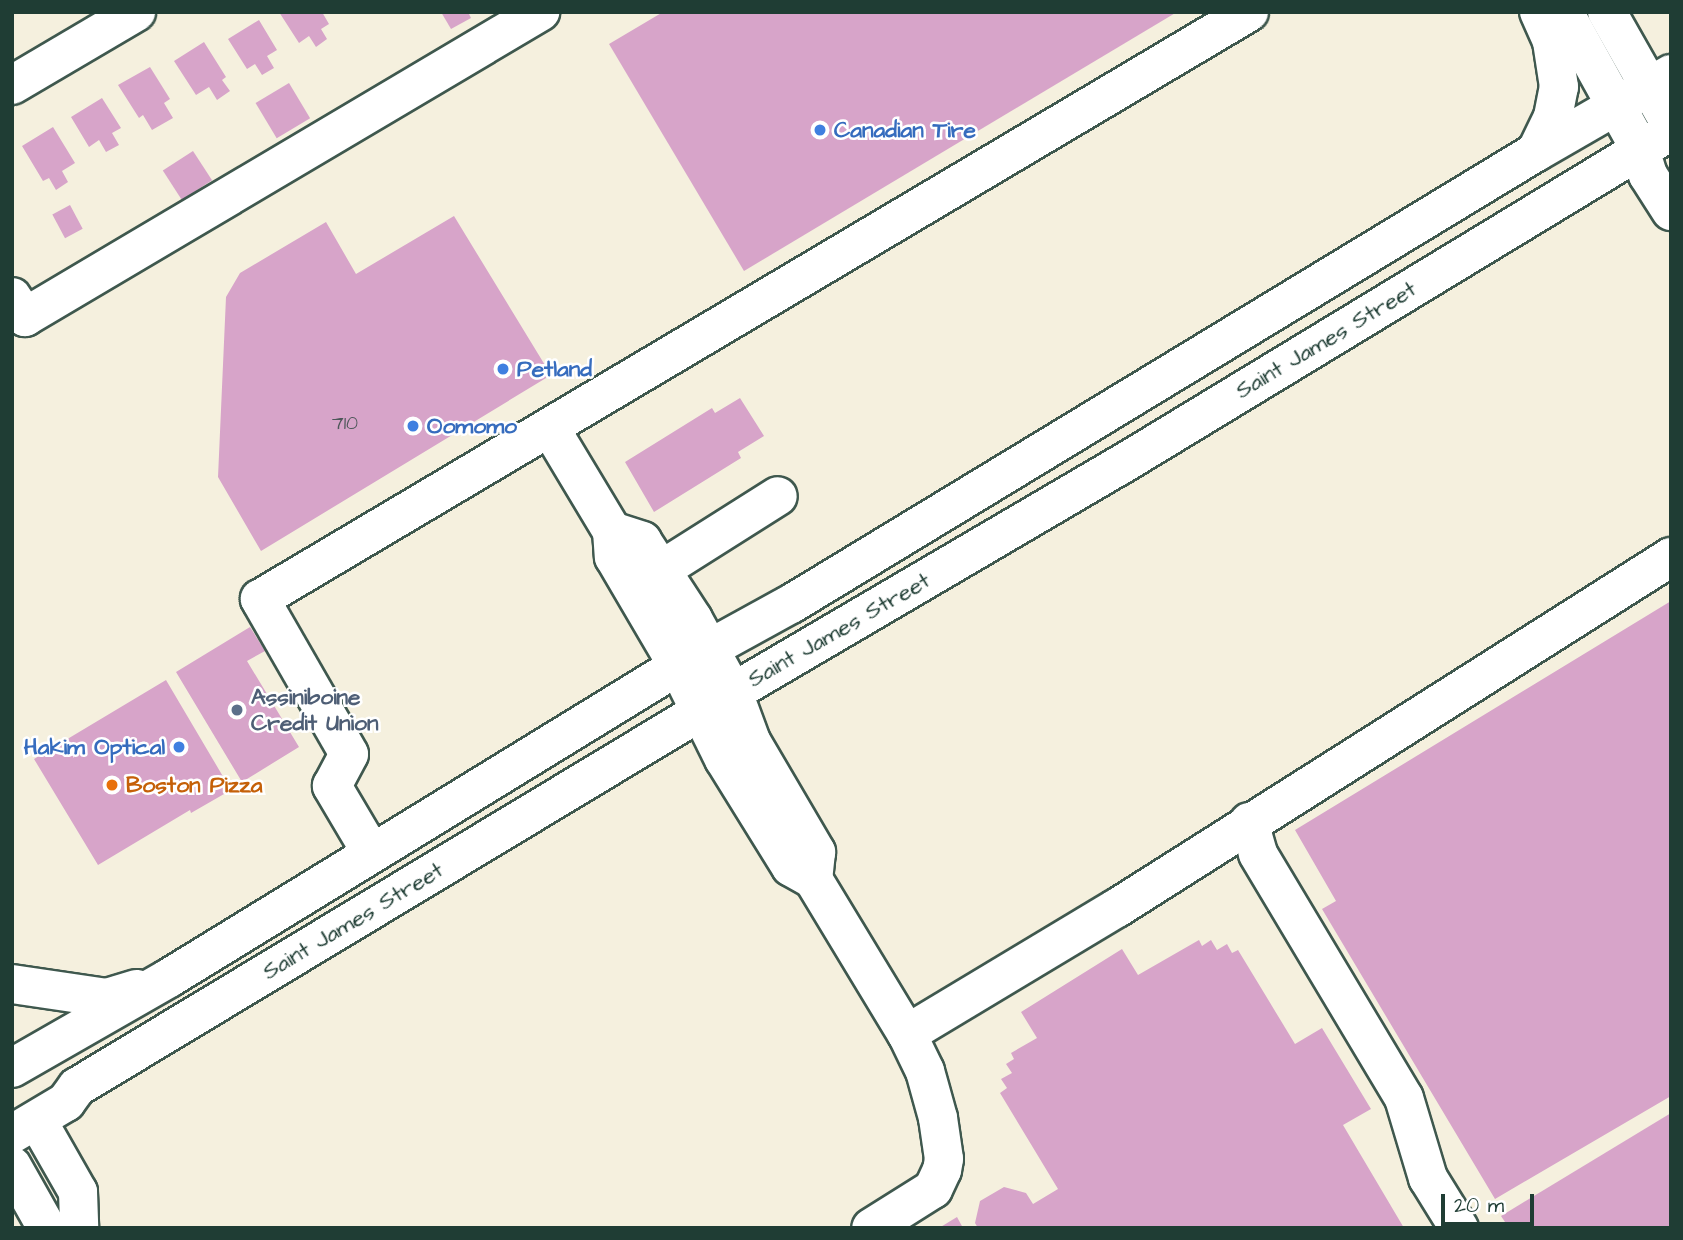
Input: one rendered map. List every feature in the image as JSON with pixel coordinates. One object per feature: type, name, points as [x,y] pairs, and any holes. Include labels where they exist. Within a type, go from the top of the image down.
[{"type":"main road","points":[[12,85],[136,12]]},
{"type":"main road","points":[[12,296],[25,317],[540,12]]},
{"type":"main road","points":[[371,852],[332,786],[349,754],[260,599],[1249,12]]},
{"type":"main road","points":[[1536,152],[1553,117],[1559,87],[1552,41],[1539,12]]},
{"type":"main road","points":[[1564,12],[1616,105],[1655,140],[1648,175],[1671,211]]},
{"type":"main road","points":[[1607,12],[1660,80],[1671,125]]},
{"type":"main road","name":"Saint James Street","points":[[12,1068],[169,978],[693,657],[803,597],[1536,152],[1660,80]]},
{"type":"main road","name":"Saint James Street","points":[[25,1127],[66,1102],[77,1087],[717,701],[1119,466],[1655,140]]},
{"type":"main road","points":[[550,428],[612,531],[614,557],[693,657]]},
{"type":"main road","points":[[661,570],[778,496]]},
{"type":"main road","points":[[612,531],[642,541],[661,570],[693,657],[717,701],[751,741],[816,852],[813,879],[907,1034],[932,1093],[944,1159],[942,1170],[933,1189],[871,1228]]},
{"type":"main road","points":[[907,1034],[1117,908],[1671,557]]},
{"type":"main road","points":[[1249,822],[1258,854],[1404,1098],[1429,1178],[1459,1228]]},
{"type":"main road","points":[[12,984],[107,999],[169,978]]},
{"type":"main road","points":[[12,1075],[25,1127],[78,1192],[79,1228]]},
{"type":"main road","points":[[12,1166],[47,1228]]},
{"type":"building","points":[[279,12],[322,12],[329,24],[321,29],[327,39],[316,47],[309,36],[299,43]]},
{"type":"building","points":[[441,12],[468,12],[471,18],[451,29]]},
{"type":"building","name":"Canadian Tire","points":[[663,12],[1177,12],[744,271],[609,44]]},
{"type":"building","points":[[259,20],[277,50],[267,56],[274,68],[262,75],[255,64],[247,69],[228,39]]},
{"type":"building","points":[[204,42],[226,77],[222,80],[230,91],[217,100],[209,87],[196,95],[174,61]]},
{"type":"building","points":[[150,67],[170,99],[164,103],[173,118],[152,130],[143,115],[139,118],[118,85]]},
{"type":"building","points":[[289,83],[310,118],[277,138],[256,103]]},
{"type":"building","points":[[102,98],[121,128],[112,133],[119,145],[106,152],[99,140],[89,147],[71,117]]},
{"type":"building","points":[[53,127],[75,163],[62,171],[68,182],[56,190],[49,178],[43,181],[22,146]]},
{"type":"building","points":[[193,151],[212,180],[182,200],[163,171]]},
{"type":"building","points":[[70,205],[83,229],[65,238],[52,214]]},
{"type":"building","points":[[454,216],[551,375],[261,551],[218,477],[226,297],[240,273],[326,222],[356,274]]},
{"type":"building","points":[[740,398],[764,436],[738,452],[741,458],[654,512],[625,462],[712,408],[715,413]]},
{"type":"building","points":[[1671,601],[1671,1096],[1495,1199],[1322,909],[1336,901],[1295,830]]},
{"type":"building","name":"Assiniboine Credit Union","points":[[250,627],[265,651],[247,661],[299,747],[242,782],[176,672]]},
{"type":"building","name":"Boston Pizza","points":[[166,680],[231,790],[191,813],[190,810],[98,865],[34,759]]},
{"type":"building","points":[[1199,940],[1202,946],[1211,940],[1217,950],[1227,944],[1232,953],[1238,950],[1295,1044],[1322,1028],[1371,1109],[1343,1125],[1404,1228],[978,1228],[975,1223],[980,1201],[1004,1187],[1026,1193],[1033,1204],[1058,1189],[1000,1093],[1007,1088],[1001,1079],[1012,1073],[1006,1064],[1014,1059],[1011,1053],[1037,1038],[1021,1012],[1122,949],[1138,975]]},
{"type":"building","points":[[1671,1113],[1671,1228],[1509,1228],[1501,1216]]},
{"type":"building","points":[[957,1217],[963,1228],[939,1228]]},
{"type":"place","name":"Canadian Tire","points":[[820,130]]},
{"type":"place","name":"Petland","points":[[503,369]]},
{"type":"place","name":"Oomomo","points":[[413,426]]},
{"type":"place","name":"Assiniboine Credit Union","points":[[237,710]]},
{"type":"place","name":"Hakim Optical","points":[[179,747]]},
{"type":"place","name":"Boston Pizza","points":[[112,785]]}]
